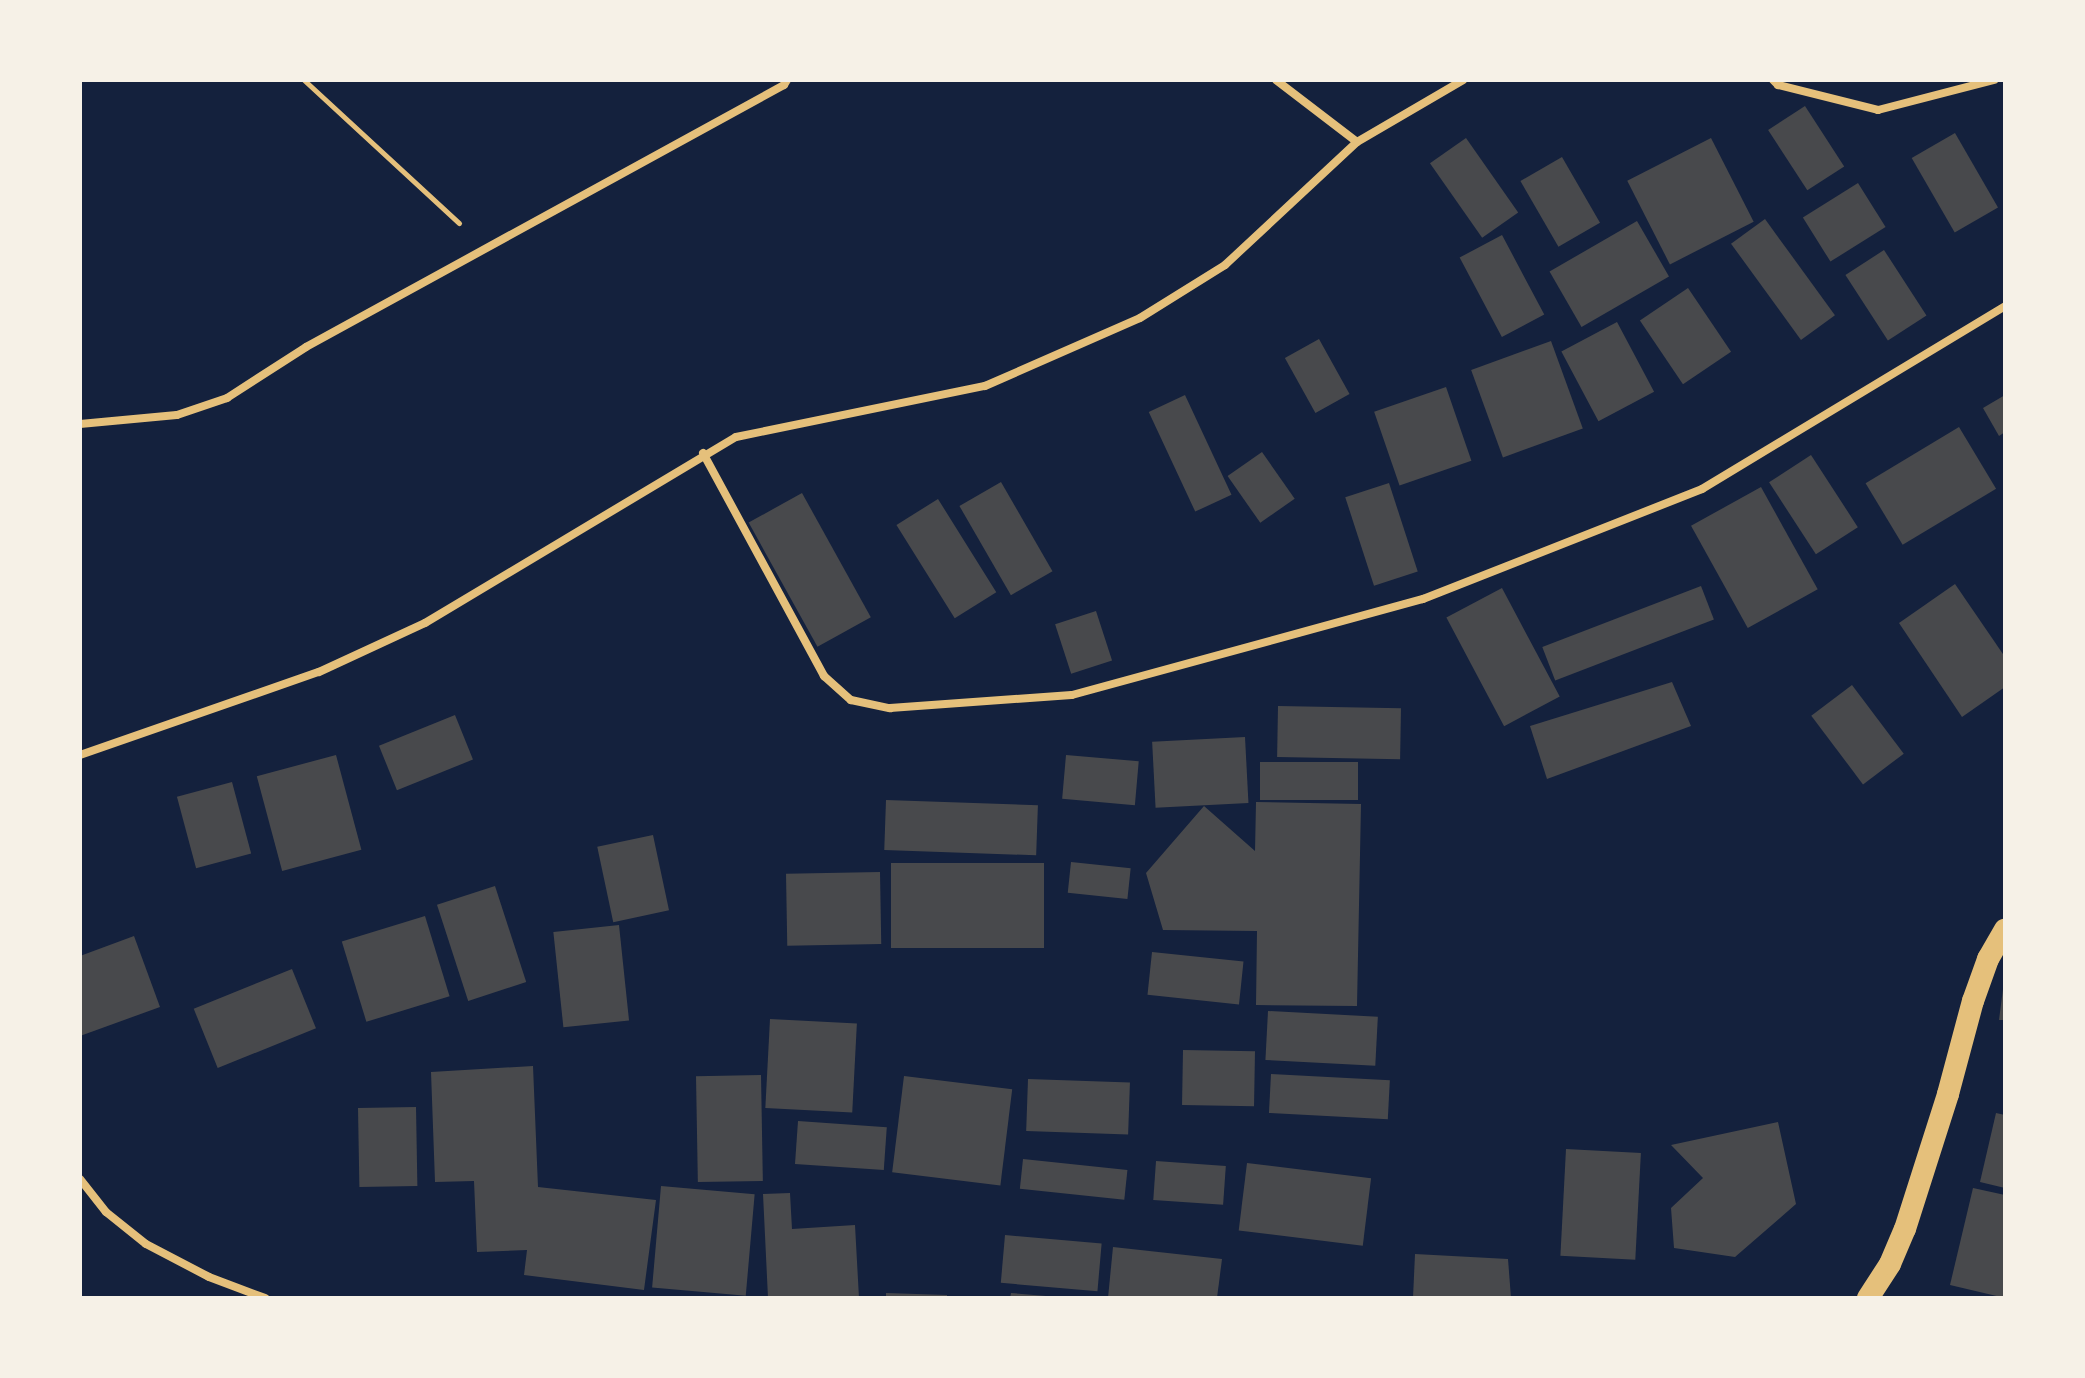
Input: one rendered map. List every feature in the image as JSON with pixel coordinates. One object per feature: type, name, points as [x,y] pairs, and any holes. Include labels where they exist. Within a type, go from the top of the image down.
[{"type":"highway","points":[[1868,1298],[1890,1264],[1905,1229],[1973,1001],[1988,959],[2005,929]]},
{"type":"street","points":[[80,424],[177,415],[227,398],[306,347],[784,85],[787,80]]},
{"type":"street","points":[[1276,80],[1357,142]]},
{"type":"street","points":[[80,755],[319,672],[425,623],[552,550],[703,453],[736,437],[985,386],[1127,325],[1225,265],[1357,142],[1463,80]]},
{"type":"street","points":[[1773,80],[1778,85],[1878,110],[1994,80]]},
{"type":"street","points":[[703,453],[824,676],[851,700],[890,708],[1072,695],[1423,599],[1702,489],[2005,306]]},
{"type":"street","points":[[80,1179],[106,1212],[146,1244],[209,1277],[265,1298]]},
{"type":"path","points":[[304,80],[486,248]]},
{"type":"building","points":[[1805,106],[1844,166],[1807,190],[1768,130]]},
{"type":"building","points":[[1955,133],[1998,207],[1955,232],[1912,158]]},
{"type":"building","points":[[1466,138],[1518,213],[1482,238],[1430,163]]},
{"type":"building","points":[[1711,138],[1754,222],[1670,264],[1627,181]]},
{"type":"building","points":[[1562,157],[1600,223],[1558,247],[1520,181]]},
{"type":"building","points":[[1858,183],[1886,227],[1830,262],[1803,217]]},
{"type":"building","points":[[1765,219],[1835,315],[1801,340],[1731,244]]},
{"type":"building","points":[[1637,221],[1669,276],[1582,327],[1550,272]]},
{"type":"building","points":[[1502,235],[1544,314],[1502,337],[1460,258]]},
{"type":"building","points":[[1884,250],[1926,315],[1888,340],[1845,275]]},
{"type":"building","points":[[1688,288],[1731,352],[1683,384],[1640,320]]},
{"type":"building","points":[[1617,322],[1654,392],[1598,421],[1561,352]]},
{"type":"building","points":[[1319,339],[1350,394],[1315,413],[1285,358]]},
{"type":"building","points":[[1551,341],[1583,428],[1503,457],[1471,370]]},
{"type":"building","points":[[1446,387],[1471,461],[1400,485],[1374,412]]},
{"type":"building","points":[[1185,395],[1231,495],[1195,512],[1149,412]]},
{"type":"building","points":[[2005,395],[2005,432],[1999,436],[1983,408]]},
{"type":"building","points":[[1959,427],[1996,489],[1903,545],[1866,483]]},
{"type":"building","points":[[1262,452],[1295,499],[1260,523],[1228,476]]},
{"type":"building","points":[[1811,455],[1858,527],[1816,554],[1769,482]]},
{"type":"building","points":[[1001,482],[1052,571],[1011,595],[959,506]]},
{"type":"building","points":[[1389,483],[1418,571],[1374,586],[1345,497]]},
{"type":"building","points":[[1761,487],[1818,589],[1748,628],[1691,526]]},
{"type":"building","points":[[802,493],[871,617],[817,647],[749,523]]},
{"type":"building","points":[[938,499],[996,592],[955,618],[896,525]]},
{"type":"building","points":[[1955,584],[2005,657],[2005,687],[1962,717],[1899,623]]},
{"type":"building","points":[[1701,586],[1714,620],[1555,681],[1542,647]]},
{"type":"building","points":[[1502,588],[1560,697],[1504,726],[1446,618]]},
{"type":"building","points":[[1096,611],[1112,660],[1071,674],[1055,624]]},
{"type":"building","points":[[1672,682],[1691,726],[1547,779],[1530,726]]},
{"type":"building","points":[[1852,685],[1904,754],[1863,784],[1811,716]]},
{"type":"building","points":[[1278,706],[1401,708],[1400,759],[1277,757]]},
{"type":"building","points":[[455,715],[473,760],[397,790],[379,746]]},
{"type":"building","points":[[1245,737],[1248,803],[1156,808],[1152,742]]},
{"type":"building","points":[[336,755],[361,850],[282,871],[257,776]]},
{"type":"building","points":[[1066,755],[1139,761],[1135,805],[1062,799]]},
{"type":"building","points":[[1260,762],[1358,762],[1358,800],[1260,800]]},
{"type":"building","points":[[232,782],[251,853],[196,868],[177,797]]},
{"type":"building","points":[[886,800],[1038,805],[1036,855],[884,850]]},
{"type":"building","points":[[1256,802],[1361,804],[1357,1006],[1256,1005],[1257,931],[1163,930],[1146,873],[1204,806],[1255,851]]},
{"type":"building","points":[[653,835],[669,910],[613,922],[597,847]]},
{"type":"building","points":[[1071,862],[1131,868],[1127,899],[1068,893]]},
{"type":"building","points":[[891,863],[1044,863],[1044,948],[891,948]]},
{"type":"building","points":[[880,872],[881,944],[787,946],[786,874]]},
{"type":"building","points":[[495,886],[526,982],[468,1001],[437,905]]},
{"type":"building","points":[[425,916],[450,996],[366,1022],[342,941]]},
{"type":"building","points":[[619,925],[629,1020],[563,1027],[553,932]]},
{"type":"building","points":[[134,936],[160,1007],[80,1036],[80,956]]},
{"type":"building","points":[[1152,952],[1243,962],[1239,1004],[1148,995]]},
{"type":"building","points":[[292,969],[316,1028],[218,1068],[194,1009]]},
{"type":"building","points":[[2003,989],[2005,1020],[1999,1020]]},
{"type":"building","points":[[1268,1011],[1378,1017],[1375,1066],[1265,1060]]},
{"type":"building","points":[[770,1019],[857,1024],[852,1112],[765,1108]]},
{"type":"building","points":[[1183,1050],[1255,1051],[1254,1106],[1182,1105]]},
{"type":"building","points":[[533,1066],[538,1187],[656,1200],[644,1290],[524,1275],[527,1250],[477,1252],[474,1181],[435,1182],[431,1072]]},
{"type":"building","points":[[1271,1074],[1390,1080],[1388,1119],[1269,1113]]},
{"type":"building","points":[[761,1075],[763,1181],[698,1182],[696,1076]]},
{"type":"building","points":[[904,1076],[1012,1089],[1000,1186],[892,1172]]},
{"type":"building","points":[[1028,1079],[1130,1083],[1128,1135],[1026,1131]]},
{"type":"building","points":[[416,1107],[417,1186],[359,1187],[358,1108]]},
{"type":"building","points":[[1996,1113],[2005,1115],[2005,1188],[1980,1182]]},
{"type":"building","points":[[798,1121],[887,1127],[884,1170],[795,1164]]},
{"type":"building","points":[[1778,1122],[1796,1204],[1735,1257],[1674,1248],[1671,1208],[1703,1178],[1671,1145]]},
{"type":"building","points":[[1566,1149],[1641,1153],[1635,1260],[1560,1256]]},
{"type":"building","points":[[1023,1159],[1127,1170],[1124,1200],[1020,1189]]},
{"type":"building","points":[[1156,1161],[1226,1166],[1223,1205],[1153,1200]]},
{"type":"building","points":[[1247,1163],[1371,1178],[1363,1246],[1239,1230]]},
{"type":"building","points":[[661,1186],[755,1194],[746,1296],[652,1288]]},
{"type":"building","points":[[1973,1188],[2005,1195],[2005,1298],[1950,1285]]},
{"type":"building","points":[[790,1193],[792,1229],[855,1225],[859,1298],[768,1298],[763,1194]]},
{"type":"building","points":[[1005,1235],[1102,1243],[1097,1291],[1001,1283]]},
{"type":"building","points":[[1113,1247],[1222,1259],[1217,1298],[1108,1298]]},
{"type":"building","points":[[1415,1254],[1508,1259],[1511,1298],[1413,1298]]},
{"type":"building","points":[[886,1293],[947,1295],[947,1298],[886,1298]]},
{"type":"building","points":[[1011,1293],[1046,1296],[1046,1298],[1010,1298]]}]
